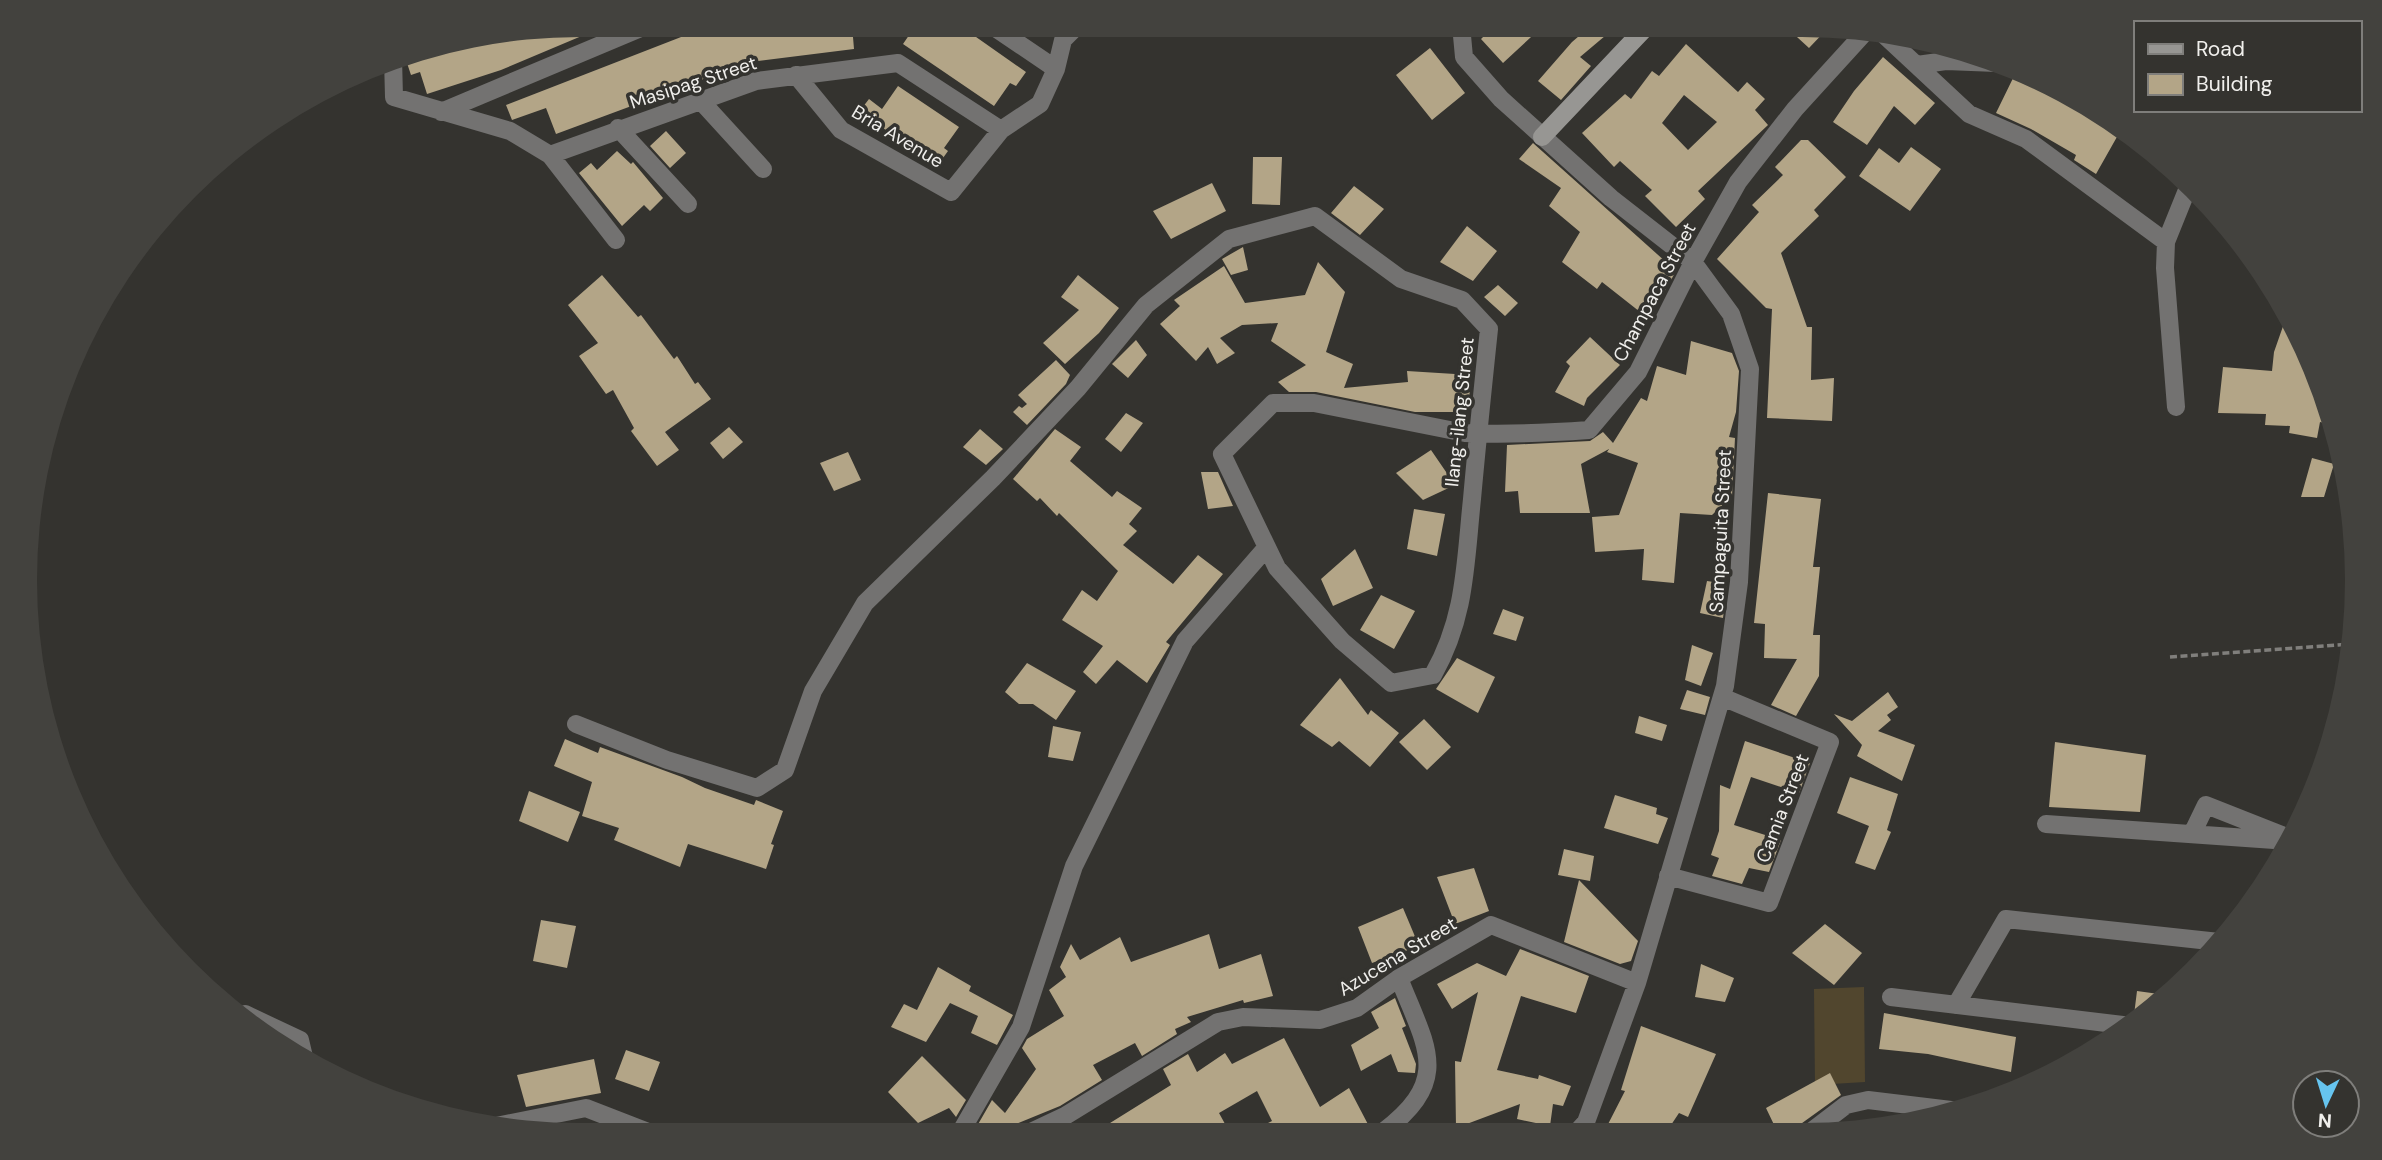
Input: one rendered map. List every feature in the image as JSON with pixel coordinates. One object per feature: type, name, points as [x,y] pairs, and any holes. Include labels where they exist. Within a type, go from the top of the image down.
[{"type":"street","points":[[441,112],[617,37]]},
{"type":"street","points":[[1009,37],[1056,69]]},
{"type":"street","name":"Bria Avenue","points":[[796,75],[841,130],[951,192],[1001,130],[1040,104],[1056,69],[1066,37]]},
{"type":"street","name":"Sampaguita Street","points":[[1462,37],[1464,57],[1501,99],[1611,198],[1693,261],[1731,314],[1750,369],[1739,582],[1734,633],[1721,697],[1637,983],[1585,1123]]},
{"type":"street","points":[[1542,137],[1637,37]]},
{"type":"street","name":"Champaca Street","points":[[1222,454],[1273,403],[1314,403],[1478,434],[1516,436],[1589,430],[1638,372],[1693,261],[1738,182],[1795,109],[1858,40]]},
{"type":"street","points":[[1895,45],[1969,114],[2026,139],[2166,242]]},
{"type":"street","points":[[1917,65],[1964,62]]},
{"type":"street","name":"Masipag Street","points":[[550,155],[618,128],[757,81],[898,63],[1001,130]]},
{"type":"street","points":[[393,70],[394,97],[510,131],[550,155],[616,240]]},
{"type":"street","points":[[699,100],[763,169]]},
{"type":"street","points":[[618,128],[688,204]]},
{"type":"street","points":[[2176,407],[2165,268],[2166,242],[2185,195]]},
{"type":"street","name":"Ilang-ilang Street","points":[[576,724],[667,760],[757,788],[785,770],[813,691],[865,603],[993,478],[1078,388],[1146,305],[1229,239],[1315,216],[1401,279],[1462,300],[1489,329],[1461,608],[1448,649],[1433,675],[1391,683],[1342,641],[1277,568],[1222,454]]},
{"type":"street","points":[[966,1123],[1021,1027],[1074,866],[1185,641],[1267,547]]},
{"type":"street","name":"Camia Street","points":[[1668,876],[1769,903],[1830,742],[1721,697]]},
{"type":"street","points":[[2192,834],[2206,804],[2281,836]]},
{"type":"street","points":[[2046,824],[2279,839]]},
{"type":"street","points":[[1956,1005],[2006,919],[2207,941]]},
{"type":"street","name":"Azucena Street","points":[[1050,1123],[1218,1023],[1243,1017],[1320,1020],[1356,1008],[1399,978],[1491,925],[1637,983]]},
{"type":"street","points":[[1395,1123],[1406,1115],[1427,1083],[1429,1055],[1399,978]]},
{"type":"street","points":[[1891,997],[2115,1024]]},
{"type":"street","points":[[268,1025],[300,1040],[301,1046]]},
{"type":"street","points":[[1823,1122],[1846,1105],[1868,1100],[1931,1108]]},
{"type":"street","points":[[524,1120],[586,1108],[625,1123]]},
{"type":"path","points":[[2170,657],[2342,645]]},
{"type":"shaded area","points":[[1864,987],[1865,1082],[1815,1085],[1814,989]]},
{"type":"building","points":[[579,37],[501,70],[427,94],[420,72],[411,75],[408,65],[474,47],[509,41]]},
{"type":"building","points":[[681,37],[853,37],[854,49],[750,62],[556,134],[546,108],[512,120],[506,105]]},
{"type":"building","points":[[908,37],[976,37],[1026,72],[1016,86],[1010,83],[994,106],[903,44]]},
{"type":"building","points":[[1483,37],[1531,37],[1503,63],[1481,39]]},
{"type":"building","points":[[1578,37],[1604,37],[1580,57],[1591,66],[1561,100],[1538,81]]},
{"type":"building","points":[[1797,37],[1819,37],[1809,48]]},
{"type":"building","points":[[1686,44],[1738,92],[1747,82],[1765,99],[1755,110],[1768,125],[1698,191],[1705,199],[1676,227],[1645,196],[1652,190],[1620,161],[1614,167],[1582,133],[1625,94],[1631,99],[1652,71],[1659,76]],"holes":[[[1684,95],[1717,122],[1688,150],[1662,123]]]},
{"type":"building","points":[[1430,48],[1465,93],[1432,120],[1396,75]]},
{"type":"building","points":[[1883,57],[1935,103],[1915,125],[1894,106],[1867,145],[1833,122],[1854,91]]},
{"type":"building","points":[[2013,79],[2074,110],[2117,137],[2096,174],[2074,160],[2076,155],[2031,129],[1996,113]]},
{"type":"building","points":[[898,86],[959,127],[944,148],[948,151],[938,165],[859,112],[869,99],[882,109]]},
{"type":"building","points":[[666,131],[686,153],[670,168],[650,146]]},
{"type":"building","points":[[1801,140],[1808,140],[1846,177],[1814,210],[1819,216],[1781,253],[1807,327],[1812,327],[1811,380],[1834,378],[1832,421],[1767,418],[1772,309],[1766,308],[1717,259],[1759,212],[1752,205],[1783,175],[1775,167]]},
{"type":"building","points":[[1533,143],[1676,271],[1649,319],[1602,282],[1597,289],[1562,262],[1580,232],[1549,206],[1561,188],[1519,159]]},
{"type":"building","points":[[1911,147],[1941,169],[1910,211],[1859,176],[1879,148],[1899,163]]},
{"type":"building","points":[[617,151],[631,164],[633,162],[663,198],[650,211],[644,205],[622,226],[579,173],[591,163],[597,170]]},
{"type":"building","points":[[1253,157],[1282,157],[1280,205],[1252,204]]},
{"type":"building","points":[[1212,183],[1226,211],[1171,239],[1153,211]]},
{"type":"building","points":[[1354,186],[1384,209],[1360,235],[1331,213]]},
{"type":"building","points":[[1467,226],[1497,251],[1473,281],[1440,262]]},
{"type":"building","points":[[1243,247],[1248,270],[1231,275],[1222,259]]},
{"type":"building","points":[[1318,262],[1345,292],[1326,352],[1353,364],[1344,388],[1408,382],[1407,371],[1471,375],[1468,412],[1415,412],[1316,392],[1289,392],[1278,382],[1306,365],[1271,341],[1278,323],[1242,325],[1220,338],[1235,353],[1217,364],[1208,347],[1196,361],[1160,324],[1180,306],[1174,300],[1224,266],[1245,303],[1305,295]]},
{"type":"building","points":[[602,275],[638,317],[641,315],[674,359],[677,356],[695,384],[698,382],[711,399],[665,432],[679,450],[657,466],[631,431],[634,428],[613,390],[606,394],[579,356],[598,343],[568,305]]},
{"type":"building","points":[[1078,275],[1119,308],[1099,333],[1065,364],[1043,343],[1079,310],[1061,297]]},
{"type":"building","points":[[1498,285],[1518,303],[1505,316],[1484,297]]},
{"type":"building","points":[[2282,328],[2304,372],[2322,422],[2317,438],[2289,433],[2290,426],[2265,425],[2266,414],[2218,413],[2223,367],[2272,371],[2274,352]]},
{"type":"building","points":[[1590,337],[1620,365],[1587,398],[1584,406],[1555,392],[1570,366],[1566,362]]},
{"type":"building","points":[[1136,340],[1147,355],[1128,378],[1112,364]]},
{"type":"building","points":[[1691,341],[1732,353],[1739,371],[1736,412],[1729,437],[1735,438],[1732,496],[1712,515],[1680,513],[1674,583],[1642,580],[1644,549],[1595,552],[1592,517],[1619,515],[1638,463],[1607,452],[1609,449],[1581,464],[1590,513],[1520,513],[1518,491],[1505,492],[1507,445],[1590,441],[1603,432],[1613,443],[1641,398],[1647,401],[1657,366],[1686,375]]},
{"type":"building","points":[[1056,360],[1070,375],[1066,384],[1027,425],[1013,412],[1019,406],[1022,408],[1027,404],[1018,395]]},
{"type":"building","points":[[1126,413],[1143,423],[1121,452],[1105,439]]},
{"type":"building","points":[[729,427],[743,442],[723,459],[710,443]]},
{"type":"building","points":[[980,429],[1003,449],[986,465],[963,447]]},
{"type":"building","points":[[1055,429],[1081,447],[1070,461],[1112,497],[1117,491],[1142,508],[1129,524],[1137,531],[1123,545],[1173,584],[1198,555],[1223,574],[1166,642],[1170,645],[1147,683],[1117,660],[1096,684],[1083,672],[1103,646],[1062,620],[1082,590],[1097,601],[1118,571],[1059,513],[1057,516],[1040,498],[1037,501],[1013,479]]},
{"type":"building","points":[[1431,450],[1455,485],[1423,500],[1396,473]]},
{"type":"building","points":[[848,452],[861,480],[834,491],[820,463]]},
{"type":"building","points":[[2312,458],[2333,464],[2324,497],[2301,497]]},
{"type":"building","points":[[1201,472],[1218,472],[1233,506],[1208,509]]},
{"type":"building","points":[[1768,493],[1821,499],[1813,567],[1820,567],[1813,635],[1820,635],[1819,676],[1796,716],[1771,705],[1797,659],[1764,658],[1765,624],[1754,623]]},
{"type":"building","points":[[1414,509],[1445,514],[1437,556],[1407,549]]},
{"type":"building","points":[[1355,549],[1373,588],[1333,606],[1321,579]]},
{"type":"building","points":[[1707,581],[1727,584],[1723,618],[1700,613]]},
{"type":"building","points":[[1381,595],[1415,611],[1394,649],[1360,630]]},
{"type":"building","points":[[1503,609],[1524,617],[1516,641],[1493,634]]},
{"type":"building","points":[[1692,645],[1713,653],[1701,686],[1685,680]]},
{"type":"building","points":[[1457,658],[1495,677],[1478,713],[1436,689]]},
{"type":"building","points":[[1027,663],[1076,691],[1056,720],[1033,704],[1019,704],[1005,692]]},
{"type":"building","points":[[1340,678],[1368,715],[1371,710],[1399,733],[1370,767],[1339,741],[1332,747],[1300,725]]},
{"type":"building","points":[[1687,690],[1710,697],[1705,715],[1680,709]]},
{"type":"building","points":[[1888,692],[1898,707],[1887,715],[1891,720],[1878,731],[1915,745],[1902,781],[1857,756],[1862,745],[1834,714],[1852,721]]},
{"type":"building","points":[[1639,716],[1667,725],[1662,741],[1635,733]]},
{"type":"building","points":[[1424,719],[1451,747],[1427,770],[1399,742]]},
{"type":"building","points":[[1053,726],[1081,732],[1073,761],[1048,757]]},
{"type":"building","points":[[565,739],[598,753],[600,747],[754,805],[756,800],[783,811],[771,844],[774,845],[766,869],[688,844],[680,867],[614,840],[619,828],[582,816],[592,782],[554,766]]},
{"type":"building","points":[[1745,741],[1810,763],[1799,793],[1751,777],[1734,825],[1781,840],[1769,872],[1749,868],[1742,884],[1712,876],[1719,858],[1711,855],[1719,831],[1720,785],[1730,789]]},
{"type":"building","points":[[2055,742],[2146,755],[2140,812],[2049,807]]},
{"type":"building","points":[[1850,777],[1898,794],[1887,830],[1891,832],[1875,870],[1855,863],[1869,826],[1837,813]]},
{"type":"building","points":[[529,791],[580,812],[568,842],[519,821]]},
{"type":"building","points":[[1615,795],[1657,808],[1656,814],[1668,818],[1658,844],[1604,828]]},
{"type":"building","points":[[1564,849],[1594,856],[1590,881],[1558,875]]},
{"type":"building","points":[[1474,868],[1489,911],[1455,924],[1437,877]]},
{"type":"building","points":[[1579,880],[1638,941],[1631,961],[1620,964],[1564,942]]},
{"type":"building","points":[[1403,908],[1419,946],[1372,963],[1358,927]]},
{"type":"building","points":[[541,920],[576,926],[567,968],[533,961]]},
{"type":"building","points":[[1825,924],[1862,953],[1834,985],[1792,953]]},
{"type":"building","points":[[1209,934],[1219,969],[1261,954],[1273,996],[1244,1003],[1243,1000],[1187,1017],[1191,1022],[1175,1029],[1177,1034],[1142,1056],[1135,1043],[1093,1065],[1102,1080],[1060,1106],[1018,1123],[979,1123],[992,1100],[1005,1113],[1036,1069],[1022,1048],[1027,1039],[1064,1016],[1049,990],[1066,977],[1060,967],[1071,944],[1080,960],[1120,937],[1131,962]]},
{"type":"building","points":[[1520,949],[1589,976],[1576,1013],[1521,996],[1497,1070],[1538,1079],[1539,1075],[1571,1086],[1563,1106],[1553,1104],[1550,1123],[1517,1119],[1520,1104],[1469,1123],[1456,1123],[1455,1061],[1461,1062],[1478,992],[1452,1009],[1437,984],[1477,963],[1506,976]]},
{"type":"building","points":[[1701,964],[1734,978],[1725,1002],[1695,997]]},
{"type":"building","points":[[938,967],[971,986],[969,991],[1013,1015],[997,1045],[971,1033],[978,1016],[950,1003],[926,1042],[891,1027],[904,1004],[917,1010]]},
{"type":"building","points":[[2137,991],[2154,993],[2135,1010]]},
{"type":"building","points":[[1395,998],[1406,1026],[1402,1028],[1416,1064],[1415,1073],[1398,1072],[1391,1054],[1361,1071],[1351,1045],[1379,1028],[1371,1012]]},
{"type":"building","points":[[1884,1013],[2016,1037],[2011,1072],[1928,1054],[1879,1049]]},
{"type":"building","points":[[1641,1026],[1716,1054],[1688,1117],[1679,1113],[1672,1123],[1609,1123],[1625,1091],[1621,1090]]},
{"type":"building","points":[[1284,1038],[1320,1107],[1349,1088],[1367,1123],[1268,1123],[1272,1121],[1257,1091],[1219,1113],[1224,1123],[1110,1123],[1171,1085],[1163,1069],[1188,1054],[1197,1072],[1225,1053],[1232,1064]]},
{"type":"building","points":[[626,1050],[660,1062],[649,1091],[615,1079]]},
{"type":"building","points":[[922,1056],[966,1100],[956,1117],[949,1108],[918,1123],[888,1092]]},
{"type":"building","points":[[594,1059],[601,1093],[526,1107],[517,1075]]},
{"type":"building","points":[[1830,1073],[1841,1095],[1802,1123],[1773,1123],[1766,1108]]}]
